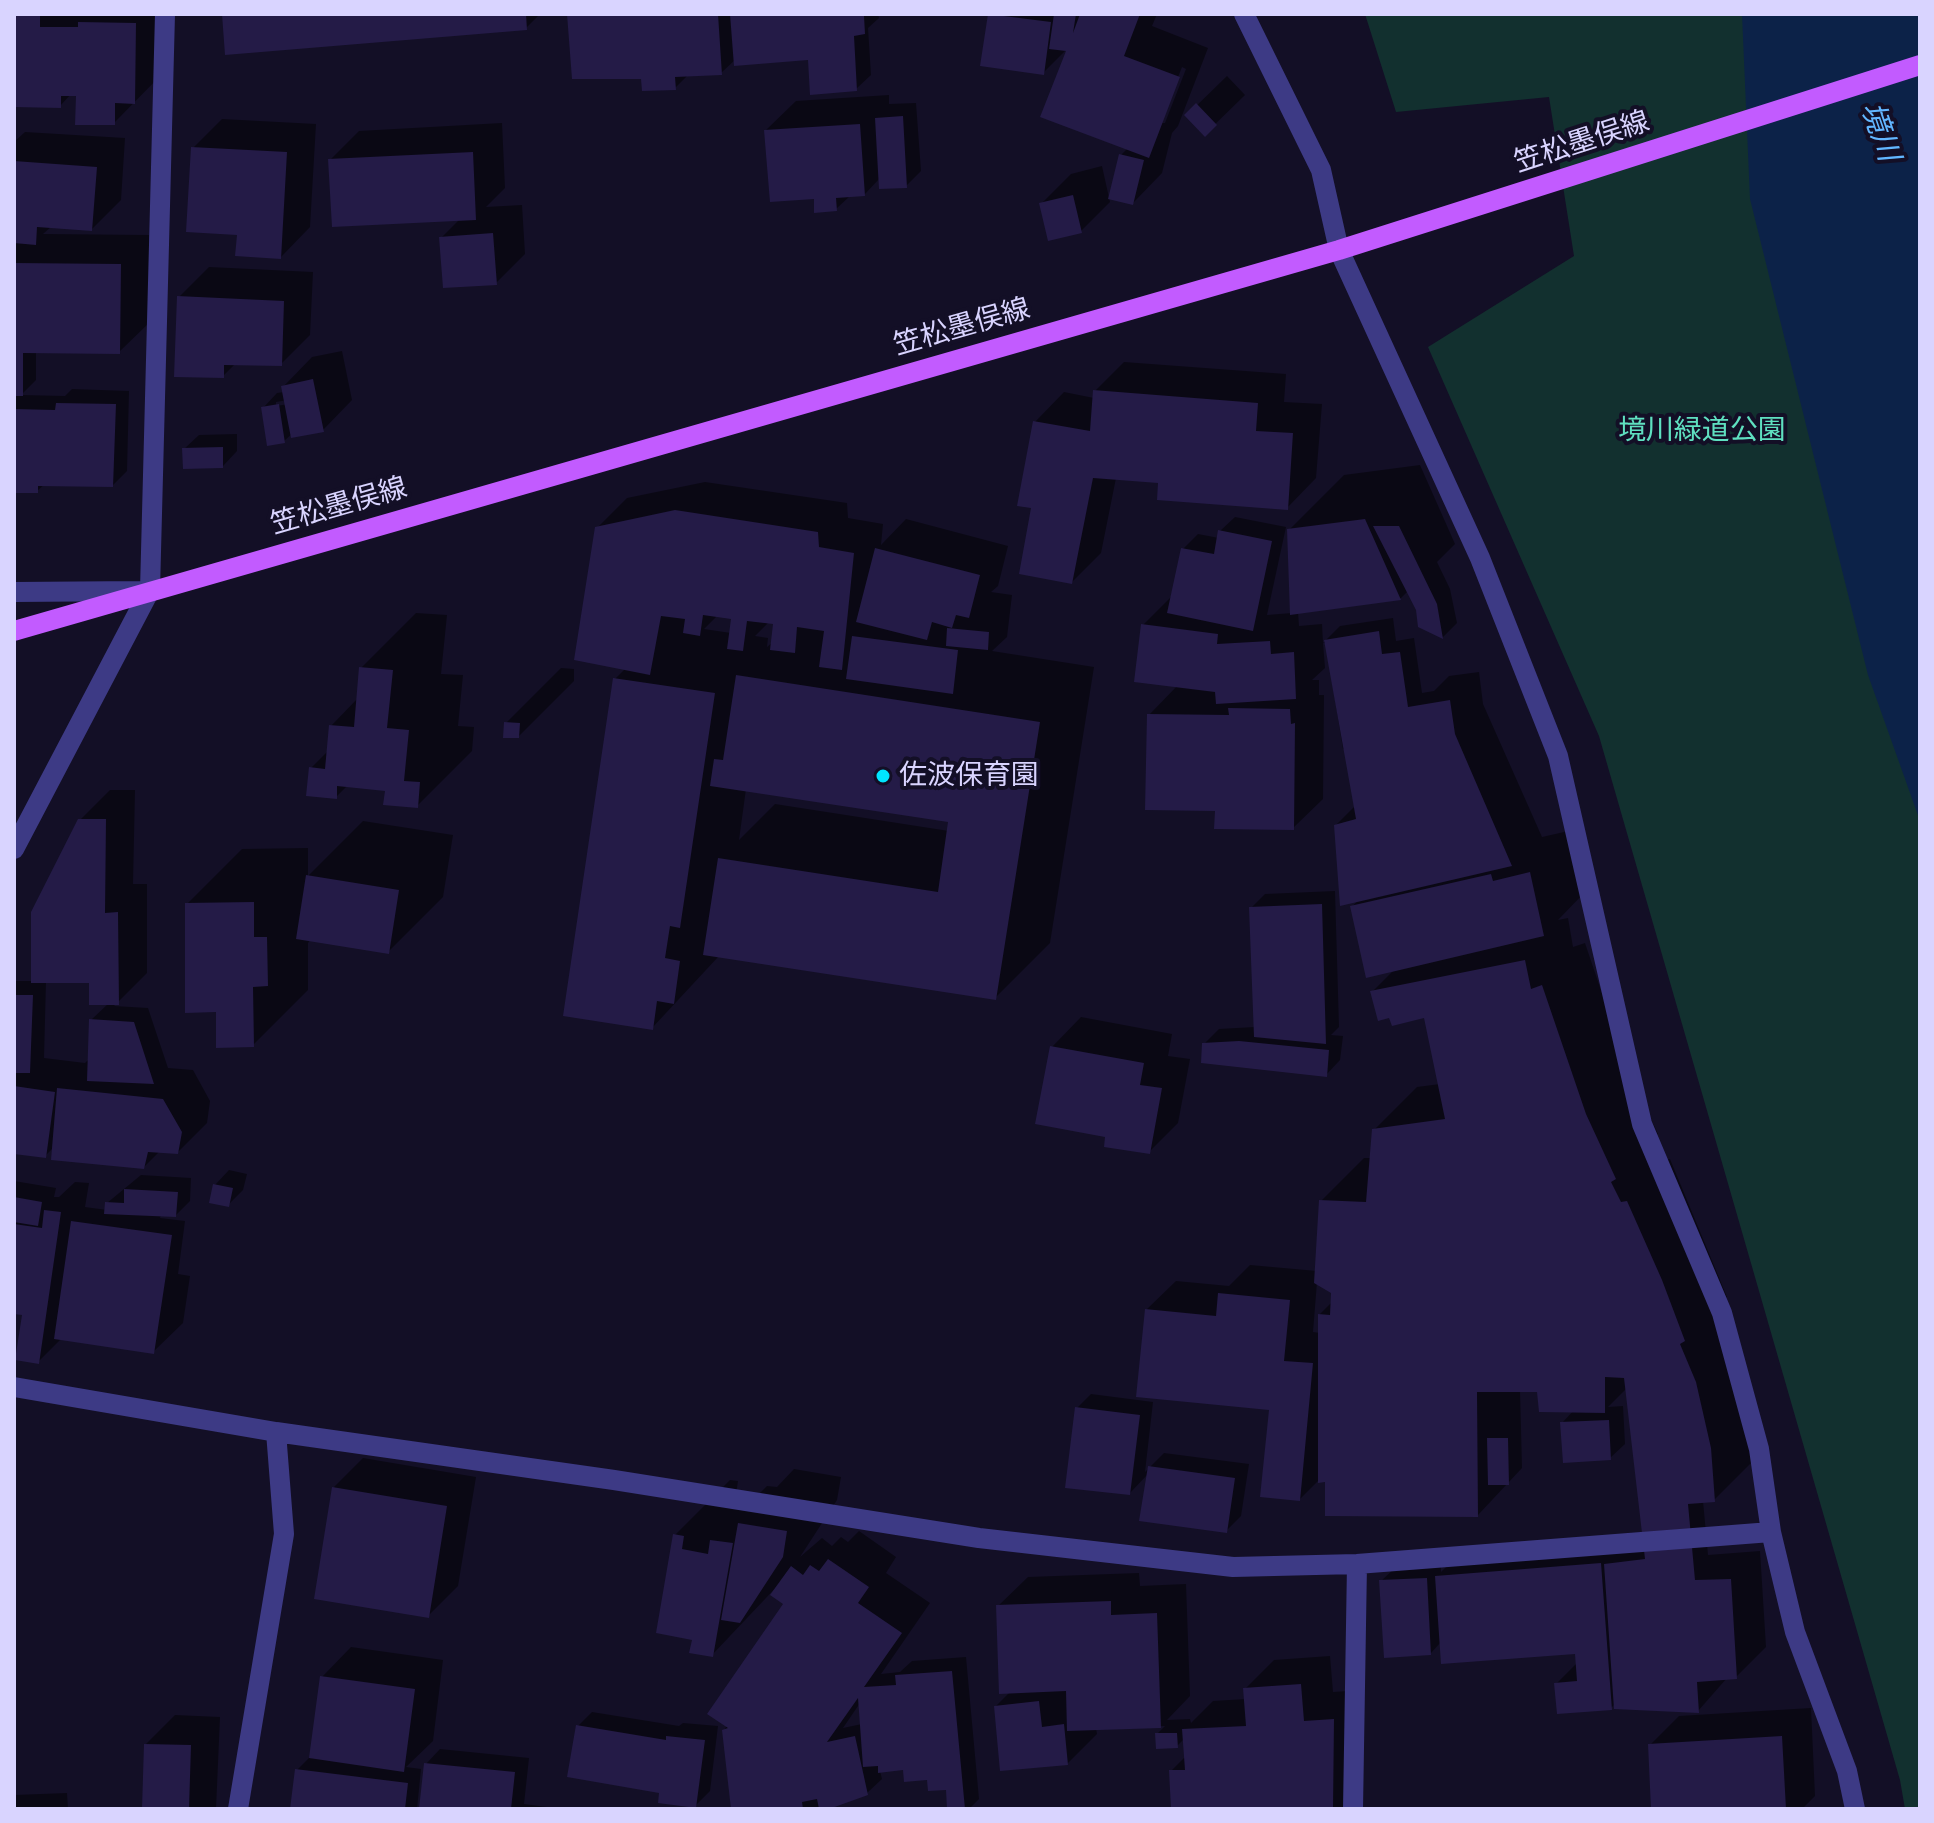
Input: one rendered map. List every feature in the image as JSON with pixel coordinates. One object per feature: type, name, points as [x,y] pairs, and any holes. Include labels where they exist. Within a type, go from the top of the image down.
[{"type":"main road","name":"笠松墨俣線","points":[[14,631],[1339,250],[1920,65]]},
{"type":"street","points":[[14,849],[150,590],[165,14]]},
{"type":"street","points":[[1244,14],[1321,170],[1339,250],[1480,558],[1558,756],[1642,1124],[1722,1313],[1759,1449],[1771,1532],[1795,1632],[1847,1771],[1855,1809]]},
{"type":"street","points":[[14,592],[150,590]]},
{"type":"street","points":[[14,1387],[276,1432],[614,1480],[979,1538],[1233,1567],[1357,1564],[1771,1532]]},
{"type":"street","points":[[238,1809],[245,1747],[284,1534],[276,1432]]},
{"type":"street","points":[[1353,1809],[1357,1564]]},
{"type":"green space","name":"境川緑道公園","points":[[1365,14],[1920,14],[1920,1809],[1905,1809],[1900,1780],[1599,736],[1428,347],[1574,256],[1549,97],[1396,112]]},
{"type":"water","name":"境川","points":[[1742,14],[1920,14],[1920,821],[1868,675],[1750,199]]},
{"type":"building","points":[[14,14],[40,14],[40,27],[78,27],[78,22],[136,23],[135,104],[115,103],[115,125],[75,125],[76,96],[61,96],[61,108],[14,107]]},
{"type":"building","points":[[222,14],[526,14],[527,30],[225,55]]},
{"type":"building","points":[[567,14],[718,14],[722,75],[675,77],[676,90],[642,91],[641,79],[572,79]]},
{"type":"building","points":[[730,14],[864,16],[865,34],[854,36],[857,91],[810,95],[808,60],[734,66]]},
{"type":"building","points":[[988,14],[1051,22],[1044,75],[980,66]]},
{"type":"building","points":[[1054,14],[1076,14],[1073,33],[1080,14],[1140,14],[1124,56],[1180,77],[1149,158],[1040,117],[1066,51],[1049,49]]},
{"type":"building","points":[[1196,103],[1217,125],[1205,137],[1184,115]]},
{"type":"building","points":[[903,116],[907,188],[879,189],[875,118]]},
{"type":"building","points":[[860,124],[865,196],[836,198],[837,211],[814,213],[814,199],[770,202],[764,130]]},
{"type":"building","points":[[191,147],[287,152],[281,259],[235,256],[237,235],[186,232]]},
{"type":"building","points":[[473,152],[476,220],[332,227],[328,159]]},
{"type":"building","points":[[1119,154],[1144,160],[1133,205],[1108,199]]},
{"type":"building","points":[[14,161],[97,167],[92,231],[37,227],[36,245],[14,243]]},
{"type":"building","points":[[1073,195],[1082,233],[1048,241],[1039,203]]},
{"type":"building","points":[[493,233],[497,285],[443,288],[439,237]]},
{"type":"building","points":[[14,263],[121,264],[120,354],[23,353],[23,396],[14,396]]},
{"type":"building","points":[[177,296],[284,301],[282,366],[224,365],[224,378],[174,377]]},
{"type":"building","points":[[313,379],[324,432],[291,438],[281,386]]},
{"type":"building","points":[[1093,390],[1258,403],[1256,431],[1293,433],[1288,510],[1157,500],[1158,483],[1093,478],[1072,584],[1019,574],[1031,508],[1017,506],[1033,421],[1090,431]]},
{"type":"building","points":[[56,403],[116,404],[113,487],[38,486],[38,493],[14,493],[14,409],[55,410]]},
{"type":"building","points":[[279,404],[285,443],[267,446],[261,407]]},
{"type":"building","points":[[223,447],[223,468],[183,469],[182,448]]},
{"type":"building","points":[[675,510],[818,532],[819,547],[854,553],[842,670],[819,667],[824,631],[797,627],[795,653],[770,650],[773,624],[747,621],[743,651],[727,649],[731,619],[703,615],[700,636],[683,633],[685,619],[661,616],[650,675],[574,660],[595,527]]},
{"type":"building","points":[[1365,519],[1401,600],[1290,615],[1287,529]]},
{"type":"building","points":[[1373,526],[1399,526],[1437,604],[1443,639],[1418,627],[1416,610]]},
{"type":"building","points":[[1218,530],[1272,541],[1253,631],[1167,613],[1181,548],[1214,554]]},
{"type":"building","points":[[875,548],[980,575],[969,618],[956,615],[952,628],[932,622],[927,640],[856,622]]},
{"type":"building","points":[[1141,624],[1218,634],[1217,644],[1270,641],[1271,654],[1294,652],[1296,699],[1216,704],[1215,692],[1134,682]]},
{"type":"building","points":[[947,628],[989,632],[988,650],[946,646]]},
{"type":"building","points":[[1379,631],[1382,654],[1400,652],[1408,707],[1450,700],[1455,734],[1512,866],[1340,906],[1334,825],[1356,819],[1324,640]]},
{"type":"building","points":[[852,636],[958,650],[953,694],[846,679]]},
{"type":"building","points":[[359,667],[393,670],[387,728],[409,730],[404,781],[420,782],[418,808],[383,805],[385,791],[337,786],[337,799],[306,796],[309,767],[325,769],[329,725],[354,727]]},
{"type":"building","points":[[736,675],[1040,722],[996,1000],[703,955],[718,858],[938,892],[948,822],[710,786],[714,759],[723,760]]},
{"type":"building","points":[[613,678],[715,693],[680,928],[670,926],[665,958],[680,961],[674,1004],[657,1001],[653,1030],[563,1016]]},
{"type":"building","points":[[1228,708],[1290,709],[1291,724],[1295,723],[1294,830],[1214,829],[1215,811],[1145,810],[1147,714],[1229,715]]},
{"type":"building","points":[[504,722],[520,723],[519,738],[503,738]]},
{"type":"building","points":[[78,819],[106,819],[105,913],[118,912],[119,1005],[89,1005],[89,983],[31,983],[31,912]]},
{"type":"building","points":[[1530,872],[1544,936],[1366,978],[1350,906],[1491,874],[1493,881]]},
{"type":"building","points":[[306,875],[399,890],[389,954],[296,939]]},
{"type":"building","points":[[254,902],[254,937],[267,937],[268,986],[253,987],[254,1047],[216,1048],[216,1012],[185,1013],[185,903]]},
{"type":"building","points":[[1322,904],[1326,1044],[1254,1037],[1249,907]]},
{"type":"building","points":[[1525,960],[1531,989],[1542,985],[1586,1114],[1616,1179],[1611,1182],[1621,1202],[1627,1201],[1662,1280],[1685,1341],[1680,1344],[1696,1382],[1711,1448],[1715,1502],[1688,1504],[1695,1580],[1731,1579],[1737,1679],[1697,1682],[1699,1713],[1614,1709],[1604,1564],[1645,1559],[1624,1378],[1605,1377],[1605,1413],[1539,1412],[1537,1392],[1477,1392],[1478,1517],[1325,1516],[1325,1482],[1318,1483],[1318,1314],[1330,1315],[1331,1293],[1314,1283],[1319,1200],[1366,1202],[1372,1129],[1445,1119],[1424,1018],[1392,1026],[1389,1018],[1378,1021],[1370,991]]},
{"type":"building","points":[[14,995],[33,995],[30,1073],[14,1073]]},
{"type":"building","points":[[89,1019],[134,1022],[154,1084],[87,1081]]},
{"type":"building","points":[[1239,1041],[1329,1050],[1327,1077],[1201,1063],[1202,1043]]},
{"type":"building","points":[[1050,1046],[1144,1063],[1140,1085],[1162,1088],[1150,1154],[1104,1147],[1105,1137],[1035,1124]]},
{"type":"building","points":[[14,1086],[55,1092],[46,1158],[14,1154]]},
{"type":"building","points":[[57,1088],[163,1099],[182,1132],[178,1154],[148,1152],[144,1169],[51,1160]]},
{"type":"building","points":[[213,1184],[233,1188],[229,1207],[209,1203]]},
{"type":"building","points":[[124,1189],[178,1192],[176,1217],[104,1214],[105,1202],[124,1203]]},
{"type":"building","points":[[14,1197],[42,1202],[38,1226],[14,1222]]},
{"type":"building","points":[[44,1210],[61,1212],[39,1364],[15,1360],[22,1315],[14,1314],[14,1224],[42,1228]]},
{"type":"building","points":[[71,1221],[172,1235],[154,1354],[54,1339]]},
{"type":"building","points":[[1218,1293],[1290,1300],[1284,1361],[1313,1363],[1300,1501],[1260,1497],[1269,1410],[1136,1397],[1145,1309],[1216,1316]]},
{"type":"building","points":[[1075,1407],[1140,1415],[1130,1495],[1065,1488]]},
{"type":"building","points":[[1609,1420],[1611,1460],[1563,1463],[1560,1422]]},
{"type":"building","points":[[1487,1438],[1508,1438],[1509,1485],[1488,1485]]},
{"type":"building","points":[[1148,1466],[1235,1478],[1227,1533],[1139,1521]]},
{"type":"building","points":[[332,1487],[447,1506],[429,1618],[314,1599]]},
{"type":"building","points":[[738,1523],[787,1531],[783,1557],[740,1623],[721,1620]]},
{"type":"building","points":[[673,1534],[684,1536],[682,1549],[708,1554],[710,1540],[733,1543],[713,1657],[689,1653],[692,1640],[656,1633]]},
{"type":"building","points":[[828,1559],[869,1587],[858,1603],[902,1633],[864,1687],[896,1685],[895,1675],[952,1671],[965,1809],[947,1809],[946,1790],[928,1791],[927,1780],[904,1782],[903,1770],[878,1773],[878,1766],[863,1767],[858,1698],[827,1742],[855,1736],[868,1795],[829,1809],[819,1809],[817,1799],[802,1802],[803,1809],[731,1809],[722,1730],[728,1728],[707,1714],[783,1604],[770,1595],[791,1566],[803,1575],[810,1565],[819,1571]]},
{"type":"building","points":[[1601,1563],[1612,1710],[1557,1714],[1554,1683],[1577,1681],[1575,1654],[1441,1664],[1435,1576]]},
{"type":"building","points":[[1427,1578],[1431,1655],[1384,1658],[1379,1580]]},
{"type":"building","points":[[1111,1601],[1111,1615],[1157,1613],[1161,1728],[1067,1731],[1066,1691],[999,1694],[996,1605]]},
{"type":"building","points":[[320,1676],[415,1689],[404,1772],[309,1758]]},
{"type":"building","points":[[1301,1684],[1304,1721],[1334,1719],[1333,1809],[1171,1809],[1169,1770],[1185,1770],[1182,1729],[1246,1726],[1243,1688]]},
{"type":"building","points":[[1039,1701],[1042,1727],[1064,1724],[1068,1765],[1000,1771],[994,1706]]},
{"type":"building","points":[[576,1725],[666,1740],[666,1736],[705,1740],[696,1808],[658,1803],[659,1793],[567,1777]]},
{"type":"building","points":[[1155,1733],[1177,1733],[1178,1748],[1156,1749]]},
{"type":"building","points":[[1782,1736],[1786,1809],[1651,1809],[1648,1744]]},
{"type":"building","points":[[144,1744],[191,1745],[189,1809],[142,1809]]},
{"type":"building","points":[[424,1763],[515,1772],[511,1809],[419,1809]]},
{"type":"building","points":[[295,1769],[408,1783],[405,1809],[290,1809]]},
{"type":"place","name":"佐波保育園","points":[[883,776]]}]
